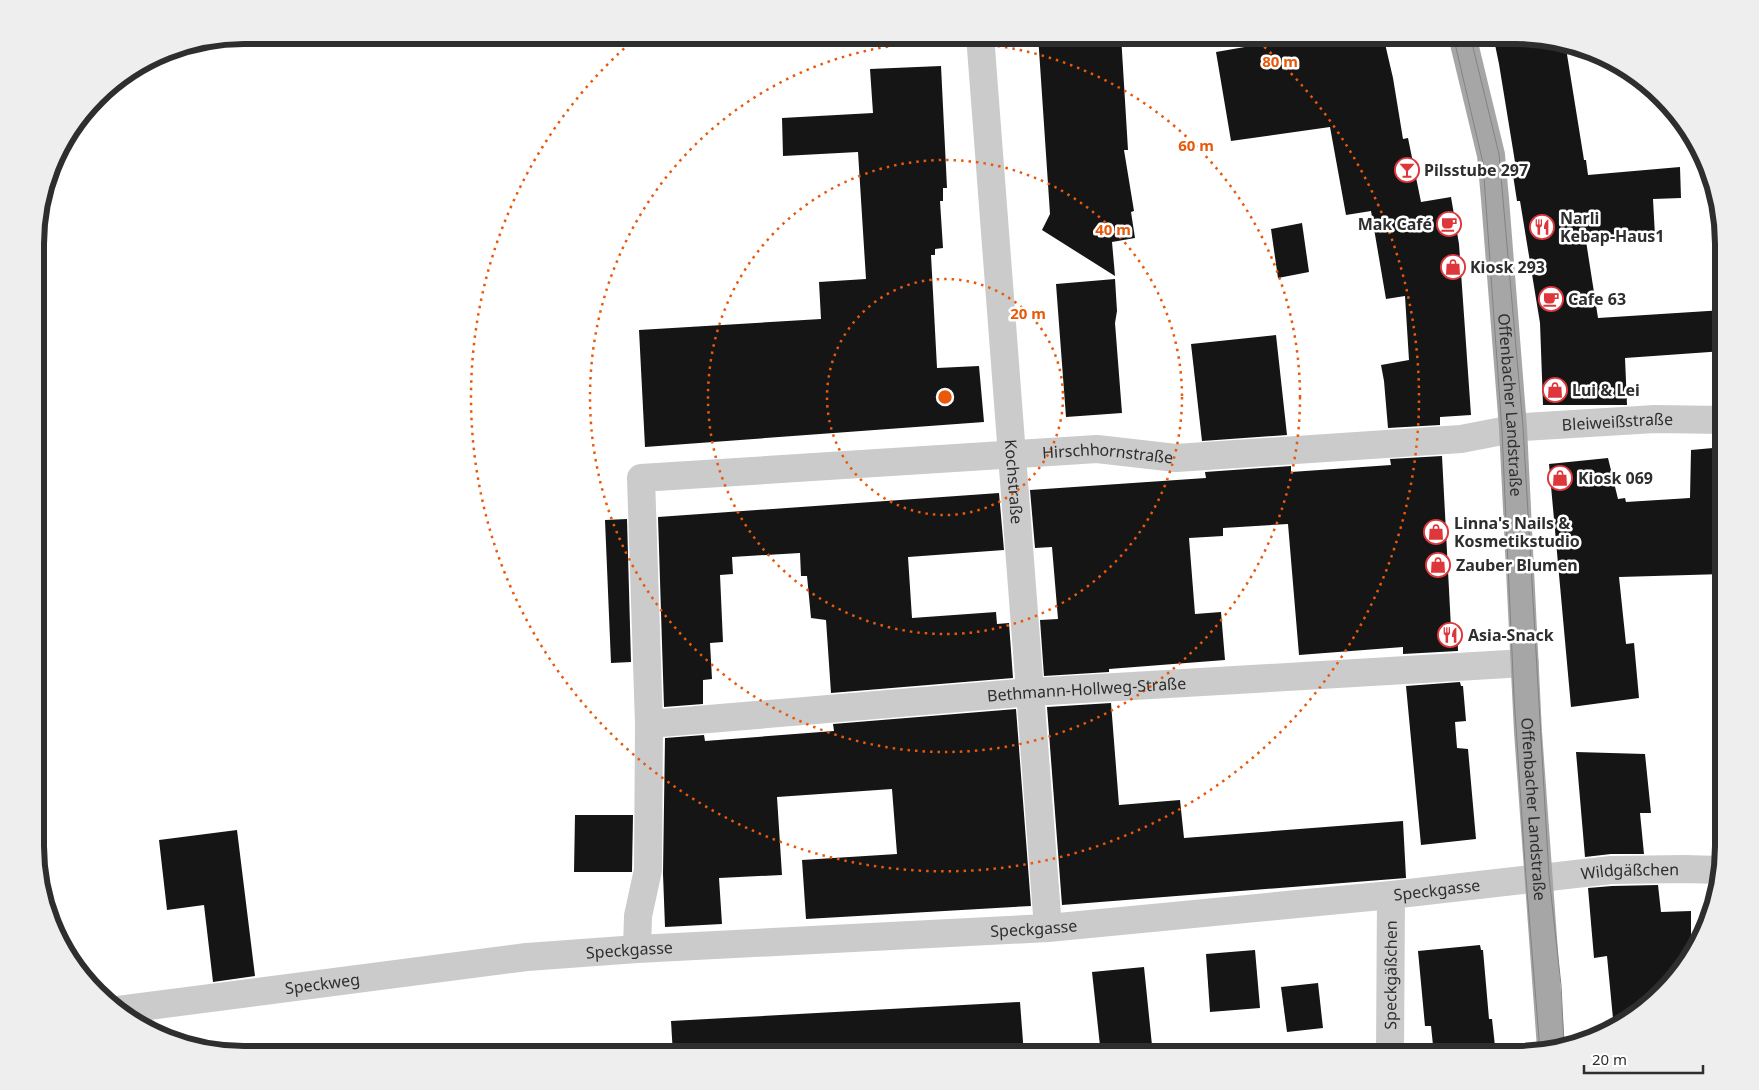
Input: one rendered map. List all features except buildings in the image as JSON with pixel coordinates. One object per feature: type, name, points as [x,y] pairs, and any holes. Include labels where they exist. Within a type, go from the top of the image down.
[{"type":"main road","name":"Offenbacher Landstraße","points":[[1464,44],[1491,155],[1513,428],[1537,877],[1551,1043]]},
{"type":"street","name":"Kochstraße","points":[[981,44],[1048,928]]},
{"type":"street","name":"Bleiweißstraße","points":[[1513,428],[1655,419],[1715,420]]},
{"type":"street","name":"Hirschhornstraße","points":[[648,724],[640,478],[1097,450],[1176,458],[1461,439],[1513,428]]},
{"type":"street","name":"Bethmann-Hollweg-Straße","points":[[648,724],[1031,692],[1525,663]]},
{"type":"street","points":[[637,949],[638,916],[648,870],[648,724]]},
{"type":"street","name":"Wildgäßchen","points":[[1537,877],[1611,870],[1684,868],[1714,870]]},
{"type":"street","name":"Speckgasse","points":[[527,957],[637,949],[1048,928],[1391,895],[1537,877]]},
{"type":"street","name":"Speckgäßchen","points":[[1390,1046],[1391,895]]},
{"type":"street","name":"Speckweg","points":[[128,1009],[527,957]]},
{"type":"tram line","points":[[1455,44],[1483,163],[1502,431],[1514,697],[1540,1045]]},
{"type":"tram line","points":[[1472,44],[1499,154],[1523,427],[1549,876],[1561,985],[1564,1040]]},
{"type":"place","name":"Pilsstube 297","points":[[1407,170]]},
{"type":"place","name":"Mak Café","points":[[1449,224]]},
{"type":"place","name":"Narli Kebap-Haus1","points":[[1542,227]]},
{"type":"place","name":"Kiosk 293","points":[[1453,267]]},
{"type":"place","name":"Cafe 63","points":[[1551,299]]},
{"type":"place","name":"Lui & Lei","points":[[1555,390]]},
{"type":"place","name":"Kiosk 069","points":[[1560,478]]},
{"type":"place","name":"Linna's Nails & Kosmetikstudio","points":[[1436,532]]},
{"type":"place","name":"Zauber Blumen","points":[[1438,565]]},
{"type":"place","name":"Asia-Snack","points":[[1450,635]]}]
